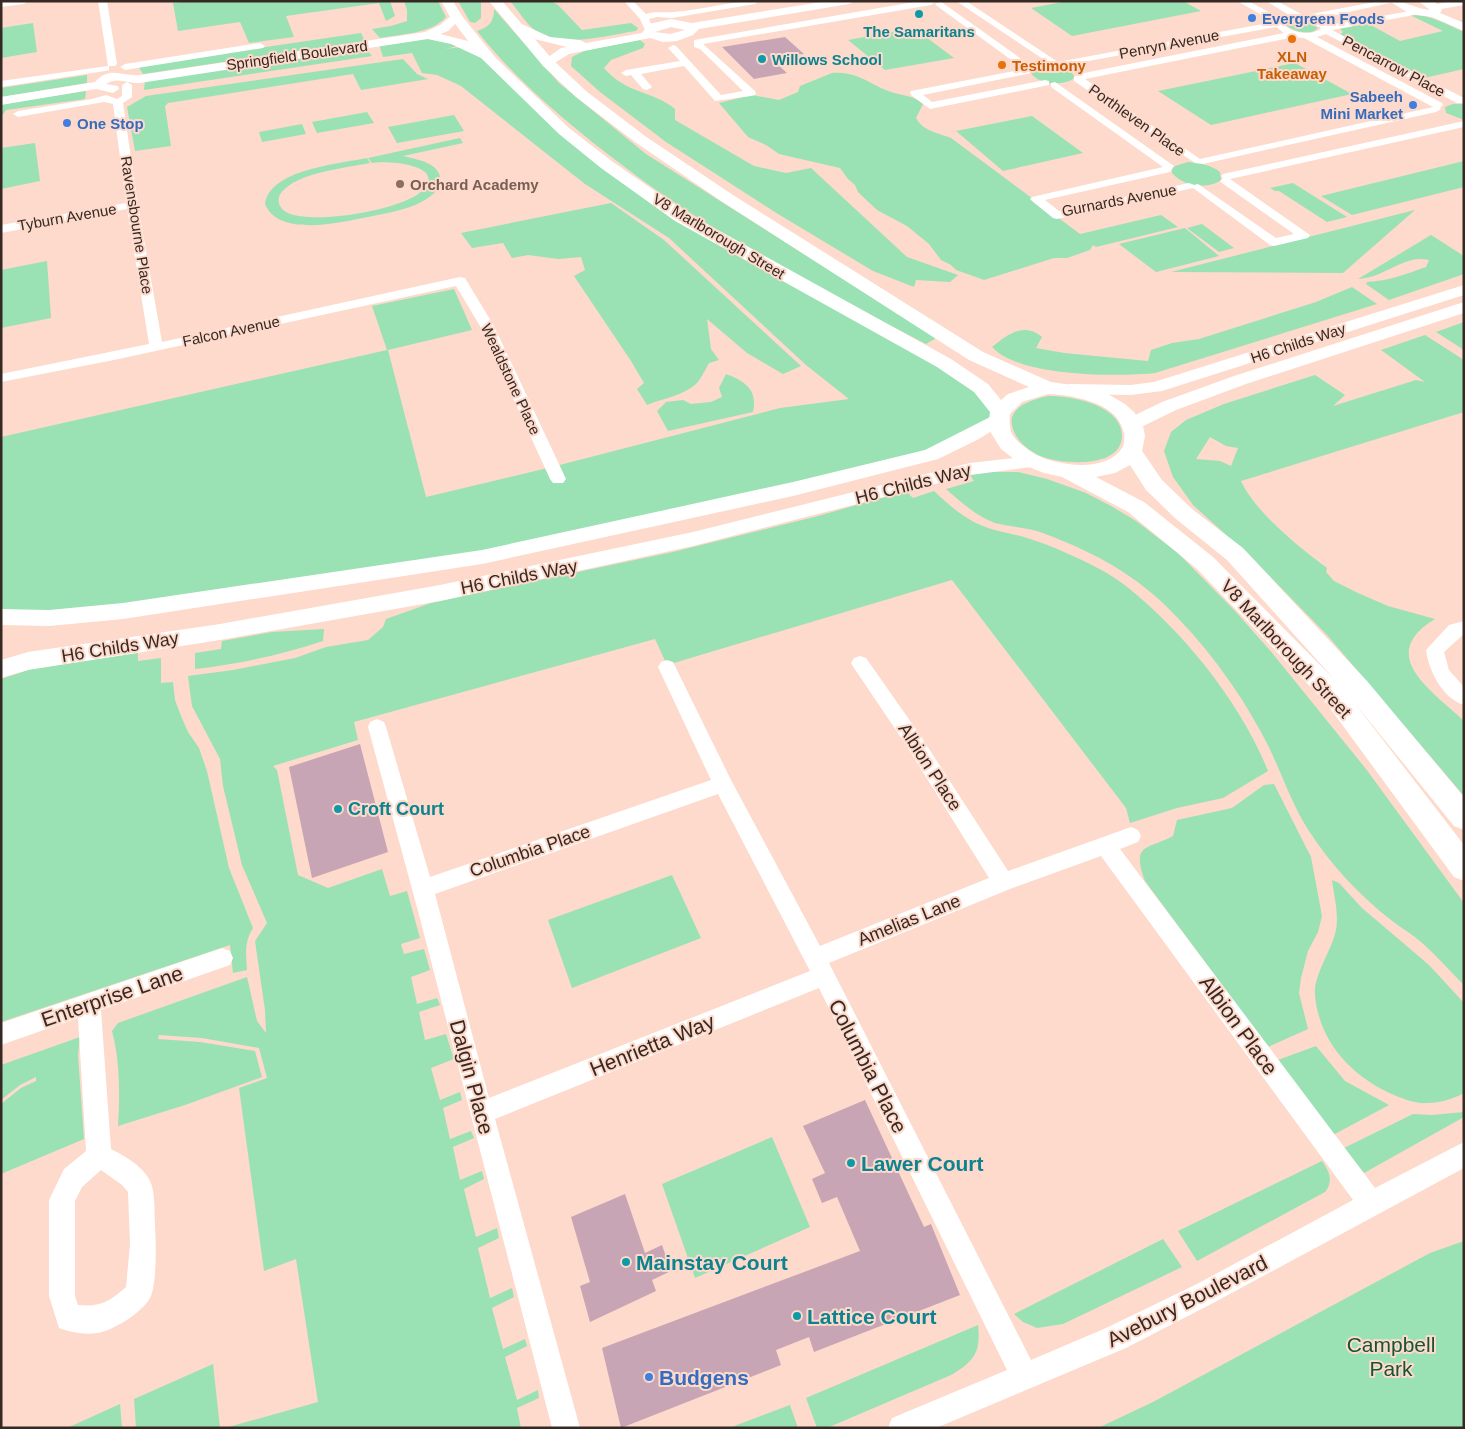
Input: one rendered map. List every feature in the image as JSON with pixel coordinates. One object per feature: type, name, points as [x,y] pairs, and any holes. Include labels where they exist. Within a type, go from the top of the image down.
[{"type":"main road","name":"V8 Marlborough Street","points":[[447,1],[456,17],[490,60],[564,131],[607,165],[681,217],[944,363],[980,388],[999,415]]},
{"type":"main road","name":"V8 Marlborough Street","points":[[495,1],[548,63],[581,94],[664,155],[727,198],[976,356],[1047,388]]},
{"type":"main road","points":[[428,35],[467,44],[490,60]]},
{"type":"main road","points":[[1047,388],[1071,389],[1091,394],[1123,412],[1132,424],[1136,439],[1132,452],[1118,464],[1096,472],[1070,472],[1050,469],[1032,462],[1017,453],[1005,442],[999,431],[999,415],[1010,400],[1026,392],[1047,388]]},
{"type":"main road","name":"V8 Marlborough Street","points":[[1132,452],[1154,485],[1184,514],[1235,554],[1358,688],[1464,818]]},
{"type":"main road","name":"V8 Marlborough Street","points":[[1070,472],[1136,507],[1205,563],[1336,697],[1464,868]]},
{"type":"street","points":[[1,4],[24,1]]},
{"type":"street","points":[[102,1],[105,81],[110,102],[118,102],[128,97],[127,77],[105,81]]},
{"type":"street","points":[[628,1],[650,30],[673,48],[719,99],[751,94],[662,6]]},
{"type":"street","points":[[548,63],[564,51],[650,30],[675,19],[755,1]]},
{"type":"street","points":[[673,48],[687,48],[694,37],[849,1]]},
{"type":"street","points":[[650,30],[670,38],[694,37],[956,1]]},
{"type":"street","points":[[960,1],[1058,64],[1075,70],[1078,78]]},
{"type":"street","points":[[1241,1],[1278,23],[1283,30],[1300,35],[1437,107],[1448,119],[1464,124]]},
{"type":"street","points":[[1270,1],[1303,18],[1395,1],[1414,12]]},
{"type":"street","points":[[1326,29],[1464,2]]},
{"type":"street","points":[[934,3],[1028,69],[1031,78],[1050,84]]},
{"type":"street","points":[[1431,8],[1464,28]]},
{"type":"street","name":"Springfield Boulevard","points":[[127,77],[428,35],[444,28],[456,17]]},
{"type":"street","name":"Penryn Avenue","points":[[1028,69],[1040,64],[1058,64],[1278,23],[1287,18],[1303,18]]},
{"type":"street","name":"Pencarrow Place","points":[[1303,18],[1319,22],[1326,29],[1462,101]]},
{"type":"street","points":[[516,25],[540,39],[564,44],[594,44]]},
{"type":"street","name":"Penryn Avenue","points":[[1050,84],[1069,83],[1078,78],[1300,35],[1319,34],[1326,29]]},
{"type":"street","name":"Springfield Boulevard","points":[[1,84],[105,81],[119,88],[127,77],[260,46]]},
{"type":"street","points":[[646,87],[630,72],[686,63]]},
{"type":"street","points":[[1028,69],[915,93],[930,106],[1050,84]]},
{"type":"street","name":"Porthleven Place","points":[[1078,78],[1199,161]]},
{"type":"street","name":"Springfield Boulevard","points":[[1,100],[105,81]]},
{"type":"street","name":"Springfield Boulevard","points":[[18,114],[94,102],[105,81]]},
{"type":"street","name":"Porthleven Place","points":[[1050,84],[1167,168]]},
{"type":"street","points":[[1199,161],[1218,167],[1227,178],[1304,235],[1274,242],[1193,187],[1172,179],[1167,168],[1179,161],[1199,161],[1437,107],[1446,101],[1462,101]]},
{"type":"street","name":"Ravensbourne Place","points":[[118,102],[132,205],[156,347]]},
{"type":"street","points":[[1193,187],[1216,187],[1227,178],[1464,124]]},
{"type":"street","name":"Gurnards Avenue","points":[[1167,168],[1036,199],[1057,215],[1193,187]]},
{"type":"street","name":"Tyburn Avenue","points":[[1,229],[132,205]]},
{"type":"street","name":"Falcon Avenue","points":[[1,378],[156,347],[460,281]]},
{"type":"street","name":"Wealdstone Place","points":[[460,281],[487,326],[558,479]]},
{"type":"street","name":"H6 Childs Way","points":[[1071,389],[1131,390],[1156,388],[1464,290]]},
{"type":"street","name":"H6 Childs Way","points":[[1132,424],[1170,406],[1240,380],[1464,307]]},
{"type":"street","name":"H6 Childs Way","points":[[1,617],[49,618],[146,607],[225,597],[482,557],[793,489],[931,455],[970,436],[999,415]]},
{"type":"street","name":"H6 Childs Way","points":[[1,669],[28,661],[220,632],[440,593],[693,539],[970,469],[1032,462]]},
{"type":"street","points":[[1464,627],[1455,630],[1435,650],[1437,667],[1450,685],[1464,698]]},
{"type":"street","name":"Albion Place","points":[[860,663],[914,740],[1003,882]]},
{"type":"street","name":"Columbia Place","points":[[667,667],[723,784],[819,967],[1025,1376]]},
{"type":"street","name":"Dalgin Place","points":[[377,726],[423,889],[566,1428]]},
{"type":"street","name":"Columbia Place","points":[[423,889],[723,784]]},
{"type":"street","points":[[1003,882],[1130,836]]},
{"type":"street","name":"Albion Place","points":[[1106,846],[1372,1205]]},
{"type":"street","name":"Amelias Lane","points":[[819,967],[1003,882]]},
{"type":"street","name":"Enterprise Lane","points":[[1,1034],[222,958]]},
{"type":"street","name":"Henrietta Way","points":[[481,1113],[819,967]]},
{"type":"street","points":[[89,1004],[99,1156]]},
{"type":"street","name":"Avebury Boulevard","points":[[902,1428],[1116,1338],[1206,1293],[1464,1154]]},
{"type":"street","points":[[99,1156],[114,1163],[131,1176],[140,1188],[143,1244],[139,1293],[124,1308],[97,1320],[69,1318],[62,1296],[62,1200],[73,1178],[99,1156]]},
{"type":"green space","points":[[188,1],[390,1],[395,16],[386,21],[379,3],[286,16],[294,37],[249,43],[240,22],[178,31],[173,3]]},
{"type":"green space","points":[[404,1],[438,1],[446,17],[440,23],[424,30],[380,38],[372,29],[407,21],[407,10]]},
{"type":"green space","points":[[458,1],[481,1],[481,18],[475,23],[470,22]]},
{"type":"green space","points":[[510,1],[551,1],[558,5],[582,30],[631,23],[638,28],[636,31],[598,38],[557,39],[546,36],[532,28]]},
{"type":"green space","points":[[1068,1],[1183,1],[1201,11],[1072,36],[1031,8]]},
{"type":"green space","points":[[494,9],[559,83],[646,154],[936,338],[926,344],[785,270],[703,221],[625,167],[539,97],[513,72],[477,31],[485,28],[490,23]]},
{"type":"green space","points":[[1410,15],[1431,18],[1464,32],[1464,69],[1424,78],[1340,35],[1343,32],[1340,29],[1367,23],[1400,41],[1443,31]]},
{"type":"green space","points":[[1290,21],[1305,21],[1318,28],[1311,32],[1298,31],[1286,25]]},
{"type":"green space","points":[[33,23],[37,52],[1,58],[1,28]]},
{"type":"green space","points":[[914,28],[954,58],[885,70],[848,40]]},
{"type":"green space","points":[[361,33],[365,41],[143,74],[138,66]]},
{"type":"green space","points":[[419,38],[440,39],[458,46],[445,49],[469,46],[564,131],[681,217],[944,363],[1000,412],[945,449],[482,557],[225,597],[1,617],[1,437],[387,350],[372,306],[454,289],[472,330],[388,350],[426,497],[552,467],[780,408],[849,399],[806,365],[669,238],[585,184],[461,86],[437,75],[422,73],[412,53],[383,57],[379,44]]},
{"type":"green space","points":[[640,40],[645,44],[643,48],[611,60],[604,68],[621,83],[667,103],[675,109],[675,120],[754,166],[786,173],[811,168],[907,257],[958,275],[950,282],[916,280],[914,287],[873,271],[778,214],[666,142],[600,92],[571,66],[572,57],[586,50]]},
{"type":"green space","points":[[366,49],[372,56],[144,90],[145,81]]},
{"type":"green space","points":[[403,59],[417,74],[428,79],[361,90],[353,74],[168,103],[165,106],[171,146],[135,151],[127,107],[146,96]]},
{"type":"green space","points":[[1295,63],[1352,94],[1211,125],[1158,91]]},
{"type":"green space","points":[[1047,65],[1066,68],[1074,76],[1073,79],[1063,83],[1051,83],[1039,80],[1031,73],[1035,68]]},
{"type":"green space","points":[[832,73],[856,76],[883,89],[912,97],[919,101],[923,104],[916,118],[923,126],[951,138],[1080,234],[1161,215],[1178,227],[1096,247],[1093,245],[1090,250],[1067,258],[1054,258],[984,280],[956,270],[941,260],[929,244],[907,226],[877,210],[858,192],[855,185],[840,168],[779,154],[766,145],[748,137],[719,103],[752,95],[779,100],[798,92],[800,86]]},
{"type":"green space","points":[[87,75],[87,83],[1,97],[1,88]]},
{"type":"green space","points":[[86,91],[85,99],[6,110],[1,117],[1,104]]},
{"type":"green space","points":[[1453,104],[1464,104],[1464,120],[1446,113],[1445,107]]},
{"type":"green space","points":[[367,112],[374,123],[317,133],[312,122]]},
{"type":"green space","points":[[454,115],[464,131],[397,143],[388,127]]},
{"type":"green space","points":[[1032,116],[1083,153],[1003,171],[956,131]]},
{"type":"green space","points":[[302,124],[306,134],[262,142],[259,132]]},
{"type":"green space","points":[[460,138],[463,143],[403,156],[428,163],[435,168],[440,177],[437,190],[430,197],[410,207],[343,222],[312,225],[283,221],[272,215],[265,204],[270,192],[279,183],[292,176],[307,170],[367,158],[370,163],[322,172],[298,180],[281,193],[279,198],[280,206],[286,212],[298,216],[335,217],[377,210],[396,204],[412,198],[422,191],[428,182],[427,175],[421,169],[412,166],[389,162],[372,163],[368,158]]},
{"type":"green space","points":[[35,143],[40,181],[1,189],[1,148]]},
{"type":"green space","points":[[1464,161],[1464,187],[1352,215],[1321,196]]},
{"type":"green space","points":[[1188,162],[1205,165],[1217,170],[1220,172],[1221,180],[1202,186],[1182,181],[1172,173],[1172,169],[1175,166]]},
{"type":"green space","points":[[1293,183],[1347,217],[1327,222],[1279,191],[1270,188]]},
{"type":"green space","points":[[611,203],[664,240],[801,366],[783,374],[747,353],[707,319],[711,349],[719,360],[709,363],[700,380],[691,388],[647,405],[637,389],[644,383],[574,276],[585,270],[581,257],[558,259],[528,255],[512,258],[503,243],[472,248],[461,233]]},
{"type":"green space","points":[[1415,210],[1343,273],[1171,272]]},
{"type":"green space","points":[[1202,224],[1234,248],[1219,252],[1187,228]]},
{"type":"green space","points":[[1185,228],[1219,256],[1156,272],[1119,244]]},
{"type":"green space","points":[[1431,235],[1464,256],[1464,274],[1389,300],[1366,284],[1367,282],[1404,275],[1426,267],[1429,260],[1411,260],[1377,275],[1358,279]]},
{"type":"green space","points":[[47,261],[51,318],[1,328],[1,270]]},
{"type":"green space","points":[[1352,287],[1377,304],[1155,373],[1117,375],[1069,373],[1024,364],[1005,357],[992,347],[1010,334],[1029,330],[1042,337],[1036,348],[1064,353],[1148,361],[1151,350],[1172,343],[1199,339],[1316,302]]},
{"type":"green space","points":[[1464,322],[1464,350],[1436,332]]},
{"type":"green space","points":[[1425,335],[1464,360],[1464,412],[1241,481],[1267,517],[1327,568],[1326,572],[1334,581],[1388,606],[1435,619],[1418,632],[1410,646],[1409,659],[1415,672],[1425,685],[1464,721],[1464,796],[1328,636],[1255,561],[1193,505],[1173,477],[1164,451],[1171,432],[1186,420],[1224,404],[1315,375],[1345,395],[1333,406],[1416,380],[1425,382],[1381,350]],"holes":[[[1210,437],[1226,446],[1238,448],[1231,466],[1220,461],[1196,459]]]},
{"type":"green space","points":[[726,374],[744,383],[752,392],[754,398],[753,412],[668,431],[657,411],[666,402],[683,400],[691,404],[711,402],[722,397],[719,388]]},
{"type":"green space","points":[[1049,396],[1059,396],[1094,404],[1105,410],[1114,417],[1120,426],[1122,437],[1119,447],[1112,454],[1102,459],[1066,462],[1046,458],[1026,447],[1015,434],[1012,421],[1013,415],[1022,405]]},
{"type":"green space","points":[[991,472],[1018,472],[1047,479],[1086,493],[1111,506],[1136,521],[1178,553],[1235,611],[1273,654],[1366,769],[1464,903],[1464,985],[1421,942],[1368,901],[1326,855],[1302,819],[1267,744],[1241,698],[1206,650],[1166,606],[1138,582],[1107,562],[1040,532],[995,523],[981,517],[946,489],[974,481],[970,475]]},
{"type":"green space","points":[[906,491],[913,498],[934,491],[959,513],[982,526],[1057,549],[1112,576],[1126,586],[1168,624],[1208,670],[1242,720],[1268,771],[1223,798],[1177,808],[1130,823],[1126,808],[952,580],[667,665],[655,639],[354,722],[358,740],[273,766],[277,770],[298,875],[328,888],[382,869],[390,896],[407,891],[420,938],[401,944],[404,954],[424,949],[430,970],[411,977],[417,1004],[437,998],[440,1005],[419,1012],[425,1040],[446,1034],[454,1059],[431,1068],[440,1100],[460,1092],[462,1100],[443,1108],[450,1139],[471,1131],[474,1138],[453,1147],[460,1180],[482,1171],[484,1179],[464,1189],[476,1237],[497,1228],[499,1238],[478,1248],[490,1298],[512,1288],[514,1297],[492,1308],[503,1349],[525,1339],[527,1346],[505,1357],[517,1400],[538,1390],[539,1398],[517,1408],[521,1428],[225,1428],[318,1402],[296,1259],[264,1271],[239,1088],[267,1078],[259,1048],[202,1038],[159,1035],[158,1039],[200,1042],[255,1051],[262,1077],[185,1105],[118,1126],[119,1078],[117,1054],[112,1031],[118,1023],[247,977],[257,1021],[266,1033],[265,1010],[255,941],[267,923],[242,865],[223,786],[220,759],[192,706],[188,676],[233,670],[295,658],[326,647],[368,640],[383,627],[386,619],[431,603],[673,552],[818,516]]},
{"type":"green space","points":[[324,629],[323,641],[291,651],[195,669],[195,653],[221,649],[222,641],[272,632]]},
{"type":"green space","points":[[138,653],[138,661],[161,658],[161,683],[173,682],[175,700],[181,716],[188,732],[199,748],[207,771],[229,868],[253,928],[247,943],[247,970],[233,973],[230,945],[1,1022],[1,679],[34,668]]},
{"type":"green space","points":[[1274,784],[1311,857],[1322,916],[1318,932],[1308,951],[1299,993],[1308,1029],[1268,1047],[1145,881],[1140,860],[1141,854],[1149,846],[1173,836],[1177,820],[1232,808],[1264,785]]},
{"type":"green space","points":[[672,875],[701,938],[572,988],[548,920]]},
{"type":"green space","points":[[1332,880],[1339,883],[1362,908],[1429,965],[1464,1003],[1464,1093],[1432,1103],[1419,1103],[1394,1095],[1364,1078],[1340,1056],[1331,1043],[1323,1028],[1318,1012],[1315,988],[1334,938],[1337,924]]},
{"type":"green space","points":[[80,1037],[78,1055],[84,1139],[1,1174],[1,1104],[21,1088],[36,1081],[36,1077],[20,1085],[1,1100],[1,1065]]},
{"type":"green space","points":[[1316,1046],[1345,1081],[1389,1105],[1333,1135],[1278,1060]]},
{"type":"green space","points":[[1464,1112],[1464,1117],[1364,1173],[1344,1148],[1413,1114],[1432,1115]]},
{"type":"green space","points":[[772,1137],[810,1227],[695,1278],[662,1184]]},
{"type":"green space","points":[[1322,1161],[1330,1176],[1328,1188],[1325,1192],[1197,1261],[1178,1231]]},
{"type":"green space","points":[[1163,1239],[1182,1267],[1063,1324],[1037,1328],[1023,1322],[1014,1314]]},
{"type":"green space","name":"Campbell Park","points":[[1464,1241],[1464,1428],[1098,1428],[1153,1402],[1430,1253]]},
{"type":"green space","points":[[978,1325],[977,1349],[970,1360],[959,1370],[827,1428],[817,1428],[806,1398]]},
{"type":"green space","points":[[213,1364],[220,1428],[136,1428],[134,1399]]},
{"type":"green space","points":[[120,1404],[122,1428],[67,1428]]},
{"type":"green space","points":[[790,1405],[798,1428],[729,1428]]},
{"type":"building","name":"Willows School","points":[[785,37],[804,54],[792,55],[795,58],[774,61],[787,73],[754,79],[722,47]]},
{"type":"building","name":"Croft Court","points":[[360,744],[388,852],[312,878],[289,767]]},
{"type":"building","name":"Lattice Court","points":[[865,1100],[924,1227],[931,1224],[960,1295],[814,1352],[809,1337],[776,1350],[781,1365],[621,1428],[602,1348],[860,1251],[837,1197],[822,1203],[812,1179],[825,1173],[803,1126]]},
{"type":"building","name":"Mainstay Court","points":[[625,1194],[645,1253],[662,1245],[671,1271],[652,1280],[656,1291],[590,1322],[580,1286],[590,1282],[571,1217]]},
{"type":"place","name":"The Samaritans","points":[[919,14]]},
{"type":"place","name":"Evergreen Foods","points":[[1252,18]]},
{"type":"place","name":"XLN Takeaway","points":[[1292,39]]},
{"type":"place","name":"Willows School","points":[[762,59]]},
{"type":"place","name":"Testimony","points":[[1002,65]]},
{"type":"place","name":"Sabeeh Mini Market","points":[[1413,105]]},
{"type":"place","name":"One Stop","points":[[67,123]]},
{"type":"place","name":"Orchard Academy","points":[[400,184]]},
{"type":"place","name":"Croft Court","points":[[338,809]]},
{"type":"place","name":"Lawer Court","points":[[851,1163]]},
{"type":"place","name":"Mainstay Court","points":[[626,1262]]},
{"type":"place","name":"Lattice Court","points":[[797,1316]]},
{"type":"place","name":"Budgens","points":[[649,1377]]}]
